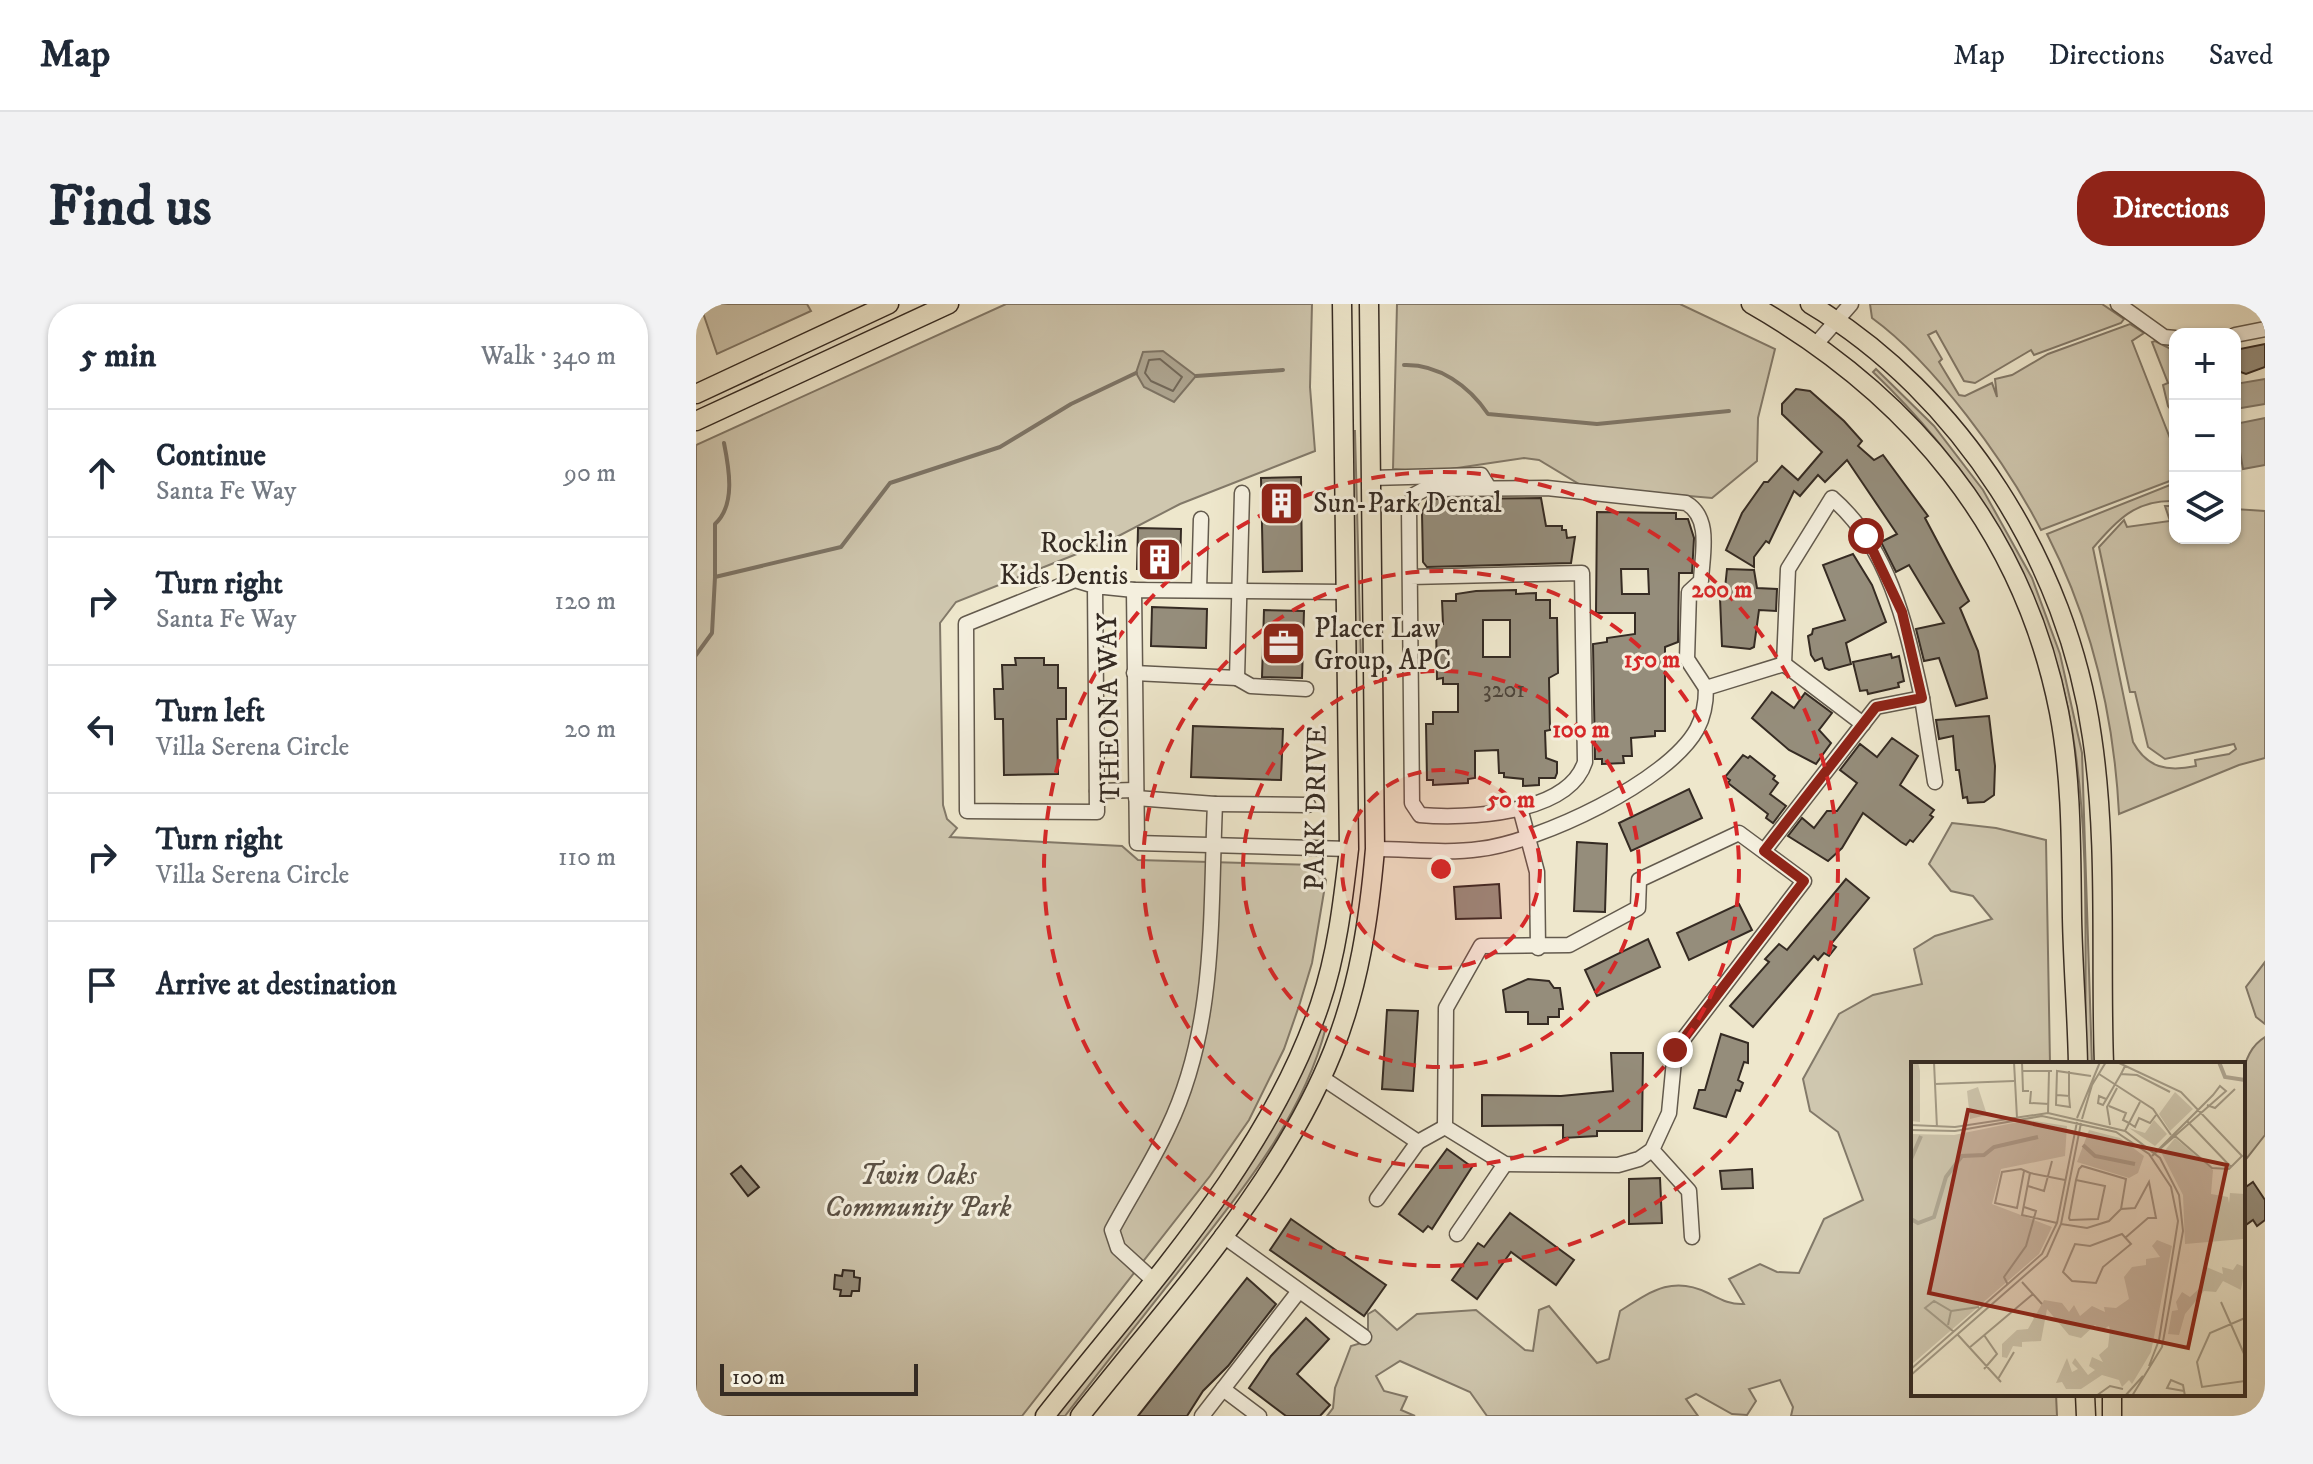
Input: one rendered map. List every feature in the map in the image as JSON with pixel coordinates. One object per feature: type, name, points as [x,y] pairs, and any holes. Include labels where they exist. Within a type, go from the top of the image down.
[{"type":"main road","points":[[696,394],[889,304]]},
{"type":"main road","points":[[696,421],[949,304]]},
{"type":"main road","name":"PARK DRIVE","points":[[1045,1416],[1252,1145],[1290,1078],[1320,1003],[1332,960],[1349,849],[1343,592],[1342,304]]},
{"type":"main road","name":"PARK DRIVE","points":[[1080,1416],[1222,1235],[1291,1139],[1343,1024],[1366,932],[1375,849],[1369,304]]},
{"type":"main road","points":[[1751,304],[1817,343],[1871,387],[1942,462],[2000,549],[2035,629],[2053,686],[2067,774],[2078,1062]]},
{"type":"main road","points":[[1810,304],[1833,314],[1889,363],[1955,431],[2024,533],[2056,604],[2080,678],[2093,739],[2098,814],[2104,1062]]},
{"type":"main road","points":[[1344,666],[1356,711],[1357,840],[1361,846],[1375,849]]},
{"type":"main road","points":[[1343,1024],[1332,1000],[1348,940],[1357,885],[1358,863],[1349,849]]},
{"type":"main road","points":[[2085,1396],[2086,1416]]},
{"type":"street","points":[[1817,343],[1833,314],[1851,304]]},
{"type":"street","points":[[2118,304],[2169,337]]},
{"type":"street","points":[[2241,334],[2265,329]]},
{"type":"street","points":[[1371,478],[1481,475],[1489,488]]},
{"type":"street","points":[[1375,849],[1480,849],[1528,839],[1620,795],[1676,754],[1696,731],[1706,708],[1706,688],[1687,659],[1689,592],[1701,581],[1703,519],[1697,509],[1686,503],[1547,488],[1425,489],[1414,495],[1409,507],[1410,577],[1415,810],[1420,815],[1456,819],[1520,808],[1548,797],[1574,781],[1585,762],[1582,573],[1410,577]]},
{"type":"street","points":[[1237,678],[1242,493]]},
{"type":"street","points":[[1784,664],[1788,569],[1832,498],[1860,525],[1896,597],[1922,698],[1935,782]]},
{"type":"street","points":[[1199,590],[1201,519]]},
{"type":"street","points":[[1095,586],[1097,812],[967,811],[966,624],[1075,580],[1095,586],[1134,590]]},
{"type":"street","name":"THEONA WAY","points":[[1213,845],[1137,843],[1134,590],[1343,592]]},
{"type":"street","points":[[1706,688],[1784,664]]},
{"type":"street","points":[[1784,664],[1863,724]]},
{"type":"street","points":[[1134,673],[1237,678],[1251,686],[1306,689]]},
{"type":"street","points":[[1764,851],[1876,707],[1922,698]]},
{"type":"street","points":[[1097,791],[1215,804],[1308,805]]},
{"type":"street","points":[[1152,1279],[1118,1248],[1112,1230],[1168,1128],[1192,1059],[1208,987],[1214,902],[1215,804]]},
{"type":"street","points":[[1520,808],[1537,872],[1538,948]]},
{"type":"street","points":[[1739,833],[1804,881],[1675,1050],[1669,1113],[1652,1150],[1639,1159],[1618,1165],[1505,1164],[1445,1127],[1449,998],[1481,946],[1538,948],[1569,945],[1638,908],[1639,880],[1739,833]]},
{"type":"street","points":[[1213,845],[1349,849]]},
{"type":"street","points":[[1321,1077],[1418,1142]]},
{"type":"street","points":[[1377,1199],[1418,1142],[1445,1127]]},
{"type":"street","points":[[1652,1150],[1689,1191],[1692,1237]]},
{"type":"street","points":[[1457,1234],[1505,1164]]},
{"type":"street","points":[[1222,1235],[1364,1337]]},
{"type":"street","points":[[1202,1416],[1299,1291]]},
{"type":"street","points":[[1223,1389],[1259,1416]]},
{"type":"green space","points":[[700,304],[807,304],[811,311],[717,354]]},
{"type":"green space","name":"Twin Oaks Community Park","points":[[1006,304],[1312,304],[1310,387],[1315,451],[1180,504],[1107,542],[956,602],[940,623],[943,805],[947,819],[957,828],[950,837],[1122,846],[1138,860],[1315,865],[1326,880],[1312,963],[1284,1049],[1249,1120],[1210,1176],[1022,1416],[696,1416],[696,445]]},
{"type":"green space","points":[[1397,304],[1680,304],[1775,349],[1758,418],[1757,461],[1712,498],[1584,487],[1539,460],[1524,458],[1430,472],[1393,469]]},
{"type":"green space","points":[[1870,304],[2102,304],[2124,319],[2121,323],[2034,355],[2031,350],[1975,383],[1964,381],[1936,331],[1928,335],[1942,359],[1939,362],[1959,395],[1965,396],[1992,383],[1997,397],[1995,379],[2012,375],[2048,354],[2130,324],[2144,333],[2132,341],[2169,436],[2169,481],[2041,530],[2009,475],[1967,415],[1920,361],[1872,318]]},
{"type":"green space","points":[[2152,342],[2169,348],[2169,407],[2163,385],[2168,383]]},
{"type":"green space","points":[[1876,369],[1934,426],[1983,490],[2032,578],[2060,654],[2082,753],[2092,1062],[2086,1062],[2085,867],[2080,788],[2065,694],[2050,642],[2007,543],[1979,497],[1947,453],[1873,372]]},
{"type":"green space","points":[[1350,431],[1355,431],[1361,663],[1356,663],[1354,649]]},
{"type":"green space","points":[[2169,485],[2169,501],[2149,504],[2128,514],[2093,548],[2133,742],[2151,763],[2167,768],[2196,766],[2195,760],[2229,754],[2236,749],[2234,744],[2165,759],[2148,747],[2135,692],[2130,692],[2099,547],[2124,520],[2127,527],[2169,521],[2169,544],[2241,544],[2241,509],[2265,511],[2265,758],[2239,765],[2119,814],[2112,741],[2098,670],[2077,601],[2047,534]]},
{"type":"green space","points":[[1952,823],[1996,828],[2046,840],[2050,1062],[1911,1062],[1911,1396],[2056,1396],[2057,1416],[1791,1416],[1793,1407],[1780,1380],[1749,1389],[1756,1401],[1747,1415],[1732,1414],[1696,1394],[1686,1399],[1698,1416],[1487,1416],[1470,1392],[1400,1361],[1376,1376],[1384,1391],[1407,1397],[1401,1410],[1415,1416],[1327,1416],[1333,1408],[1335,1388],[1351,1346],[1368,1341],[1368,1314],[1375,1310],[1397,1330],[1417,1314],[1476,1310],[1525,1350],[1533,1351],[1539,1310],[1549,1306],[1597,1363],[1609,1359],[1620,1311],[1652,1292],[1683,1286],[1730,1303],[1744,1304],[1729,1279],[1760,1264],[1777,1272],[1799,1273],[1824,1219],[1863,1200],[1838,1132],[1810,1111],[1803,1079],[1839,1014],[1873,995],[1922,984],[1914,949],[1935,936],[1992,919],[1973,896],[1951,891],[1929,864]]},
{"type":"green space","points":[[2265,962],[2265,1024],[2256,1017],[2246,987]]},
{"type":"green space","points":[[1321,1025],[1326,1027],[1302,1092],[1249,1180],[1065,1416],[1055,1416],[1167,1277],[1237,1181],[1297,1079]]},
{"type":"green space","points":[[2265,1037],[2265,1135],[2245,1160],[2245,1064],[2254,1047]]},
{"type":"water","points":[[1163,351],[1196,376],[1174,402],[1144,387],[1136,373],[1143,352]]},
{"type":"water","points":[[2265,379],[2265,404],[2241,408],[2241,383]]},
{"type":"water","points":[[2265,418],[2265,465],[2243,469],[2241,423]]},
{"type":"building","points":[[2265,344],[2265,367],[2246,374],[2241,372],[2241,349]]},
{"type":"building","points":[[1796,389],[1810,391],[1844,421],[1862,441],[1858,446],[1874,460],[1883,455],[1928,516],[1925,518],[1969,601],[1960,608],[1978,651],[1987,698],[1956,706],[1939,658],[1924,661],[1916,629],[1944,623],[1909,565],[1896,572],[1881,542],[1897,534],[1847,460],[1825,482],[1818,475],[1800,496],[1794,491],[1769,543],[1766,541],[1754,557],[1754,567],[1726,550],[1742,513],[1764,482],[1768,482],[1782,466],[1798,480],[1822,452],[1782,414],[1782,404]]},
{"type":"building","points":[[1301,477],[1302,571],[1263,572],[1261,478]]},
{"type":"building","points":[[1541,498],[1546,526],[1562,526],[1567,538],[1575,537],[1571,563],[1427,567],[1423,562],[1422,513],[1428,499]]},
{"type":"building","points":[[1597,512],[1676,513],[1676,519],[1688,519],[1694,538],[1692,573],[1679,573],[1678,642],[1665,647],[1665,731],[1655,731],[1655,736],[1631,738],[1632,756],[1623,756],[1624,763],[1602,764],[1602,759],[1595,759],[1593,644],[1607,642],[1607,638],[1635,634],[1635,613],[1596,613]],"holes":[[[1621,569],[1648,569],[1649,594],[1622,594]]]},
{"type":"building","name":"Rocklin Kids Dentis","points":[[1138,528],[1181,529],[1180,570],[1137,569]]},
{"type":"building","points":[[1853,554],[1872,585],[1886,622],[1846,643],[1851,664],[1829,670],[1825,668],[1822,658],[1815,661],[1811,655],[1808,636],[1813,629],[1845,620],[1823,565]]},
{"type":"building","points":[[1727,569],[1754,570],[1757,588],[1777,589],[1776,611],[1759,610],[1754,647],[1750,649],[1722,646],[1720,598],[1724,598]]},
{"type":"building","points":[[1476,591],[1536,593],[1536,600],[1550,600],[1550,618],[1557,618],[1558,673],[1549,678],[1550,730],[1545,731],[1546,758],[1557,762],[1557,773],[1555,778],[1539,778],[1539,785],[1523,786],[1523,779],[1504,777],[1504,773],[1499,773],[1498,750],[1475,751],[1475,778],[1468,779],[1468,783],[1433,785],[1433,780],[1427,780],[1426,724],[1433,724],[1433,712],[1458,712],[1458,684],[1443,684],[1443,678],[1437,679],[1436,624],[1443,624],[1442,601],[1456,601],[1456,594]],"holes":[[[1483,620],[1510,620],[1510,657],[1483,657]]]},
{"type":"building","points":[[1152,607],[1207,609],[1206,648],[1151,646]]},
{"type":"building","name":"Placer Law Group, APC","points":[[1264,610],[1304,611],[1302,678],[1262,677]]},
{"type":"building","points":[[1891,654],[1892,658],[1899,656],[1904,681],[1898,683],[1899,687],[1868,694],[1867,690],[1860,691],[1853,662]]},
{"type":"building","points":[[1015,658],[1044,658],[1044,665],[1058,665],[1058,688],[1066,688],[1066,719],[1057,719],[1058,774],[1004,775],[1003,719],[995,719],[994,689],[1003,689],[1002,665],[1016,665]]},
{"type":"building","points":[[1772,692],[1794,708],[1805,693],[1832,713],[1819,730],[1831,743],[1816,764],[1789,750],[1752,718]]},
{"type":"building","points":[[1989,716],[1995,766],[1994,795],[1984,802],[1968,803],[1967,797],[1963,798],[1959,770],[1956,770],[1953,736],[1939,739],[1936,720]]},
{"type":"building","points":[[1193,726],[1283,729],[1281,780],[1191,777]]},
{"type":"building","points":[[1892,738],[1918,756],[1900,785],[1934,810],[1930,815],[1933,817],[1913,842],[1910,840],[1906,845],[1863,813],[1842,848],[1828,861],[1788,836],[1802,818],[1814,828],[1827,811],[1837,811],[1857,783],[1840,770],[1860,744],[1877,757]]},
{"type":"building","points":[[1743,755],[1750,756],[1775,776],[1773,779],[1778,783],[1770,794],[1786,806],[1773,823],[1766,818],[1768,814],[1728,783],[1730,780],[1725,777]]},
{"type":"building","points":[[1689,789],[1702,818],[1631,851],[1619,823]]},
{"type":"building","points":[[1577,842],[1607,844],[1605,912],[1574,911]]},
{"type":"building","points":[[1846,879],[1869,898],[1831,944],[1836,947],[1829,956],[1824,953],[1818,960],[1814,956],[1753,1027],[1730,1006],[1769,962],[1765,959],[1779,944],[1787,950]]},
{"type":"building","points":[[1499,884],[1501,918],[1456,919],[1454,887]]},
{"type":"building","points":[[1739,904],[1752,930],[1689,960],[1677,933]]},
{"type":"building","points":[[1648,939],[1660,967],[1597,996],[1585,970]]},
{"type":"building","points":[[1528,979],[1549,981],[1554,988],[1560,988],[1563,1009],[1559,1009],[1559,1017],[1548,1017],[1548,1024],[1528,1024],[1528,1012],[1506,1012],[1503,990]]},
{"type":"building","points":[[1387,1010],[1418,1011],[1413,1091],[1382,1089]]},
{"type":"building","points":[[1721,1034],[1748,1043],[1748,1063],[1744,1062],[1738,1080],[1743,1083],[1740,1091],[1736,1090],[1726,1117],[1694,1108],[1699,1090],[1705,1090]]},
{"type":"building","points":[[1611,1053],[1643,1053],[1642,1131],[1597,1131],[1597,1136],[1563,1138],[1563,1125],[1482,1126],[1482,1095],[1561,1096],[1613,1091]]},
{"type":"building","points":[[1447,1149],[1472,1167],[1432,1229],[1428,1226],[1423,1232],[1399,1214]]},
{"type":"building","points":[[741,1166],[759,1187],[748,1196],[731,1174]]},
{"type":"building","points":[[1752,1169],[1753,1188],[1722,1189],[1720,1171]]},
{"type":"building","points":[[1660,1178],[1662,1223],[1629,1224],[1629,1179]]},
{"type":"building","points":[[2253,1182],[2265,1200],[2265,1220],[2257,1226],[2253,1220],[2245,1226],[2245,1188]]},
{"type":"building","points":[[1510,1213],[1574,1260],[1556,1285],[1511,1252],[1477,1299],[1452,1280],[1478,1243],[1484,1247]]},
{"type":"building","points":[[1291,1219],[1386,1285],[1364,1316],[1270,1250]]},
{"type":"building","points":[[843,1270],[854,1271],[854,1277],[860,1278],[859,1291],[852,1291],[851,1296],[840,1296],[841,1290],[834,1289],[835,1275],[842,1276]]},
{"type":"building","points":[[1247,1278],[1276,1304],[1228,1366],[1203,1391],[1187,1416],[1138,1416]]},
{"type":"building","points":[[1306,1318],[1329,1339],[1297,1374],[1330,1405],[1320,1416],[1286,1416],[1249,1388],[1271,1356]]},
{"type":"waterway","points":[[1404,365],[1429,368],[1452,379],[1472,394],[1488,414],[1597,424],[1729,411]]},
{"type":"waterway","points":[[1196,376],[1283,370]]},
{"type":"waterway","points":[[696,655],[712,633],[715,577],[841,547],[890,483],[1000,447],[1071,404],[1136,373]]},
{"type":"waterway","points":[[715,576],[715,524],[726,507],[729,486],[724,443]]},
{"type":"place","name":"Sun-Park Dental","points":[[1282,503]]},
{"type":"place","name":"Rocklin Kids Dentis","points":[[1159,559]]},
{"type":"place","name":"Placer Law Group, APC","points":[[1283,644]]},
{"type":"route","points":[[1675,1050],[1804,881],[1764,851],[1876,707],[1922,698],[1902,612],[1866,536]]}]
